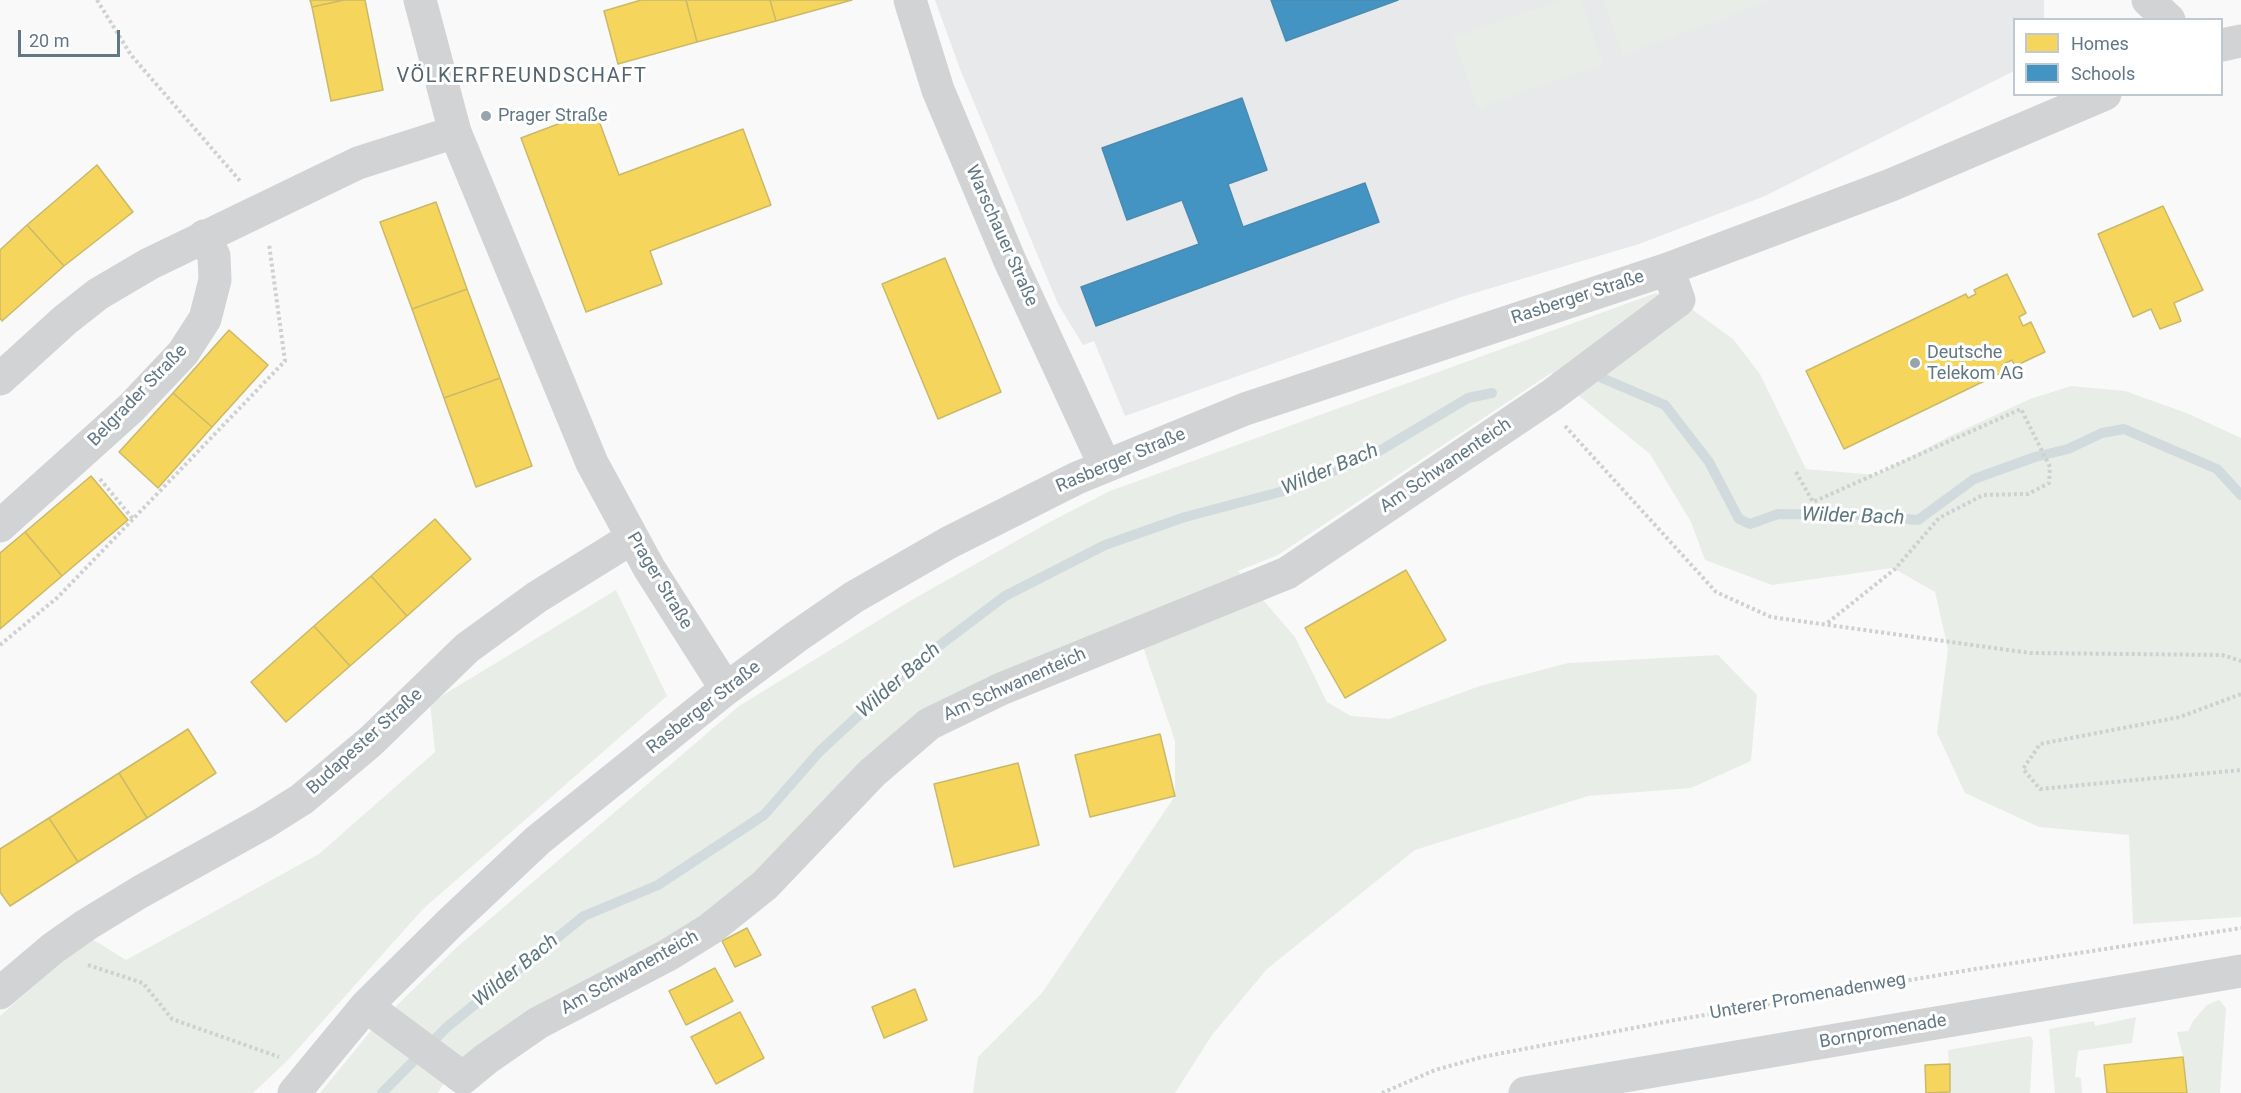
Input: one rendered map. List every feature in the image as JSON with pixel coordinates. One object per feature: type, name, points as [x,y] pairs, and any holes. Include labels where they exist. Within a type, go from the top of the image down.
[{"type":"street","name":"Prager Straße","points":[[420,0],[455,132],[592,463],[632,538],[726,689]]},
{"type":"street","name":"Warschauer Straße","points":[[910,0],[938,90],[996,229],[1105,466]]},
{"type":"street","points":[[2148,0],[2167,18]]},
{"type":"street","points":[[2223,45],[2241,41]]},
{"type":"street","name":"Rasberger Straße","points":[[294,1093],[366,1006],[538,840],[726,689],[854,597],[1005,513],[1105,466],[1245,408],[1668,268],[1891,185],[2100,96]]},
{"type":"street","points":[[0,379],[65,320],[98,294],[204,236],[265,209],[357,163],[455,132]]},
{"type":"street","name":"Belgrader Straße","points":[[0,526],[131,408],[183,353],[205,319],[216,280],[214,256],[204,236]]},
{"type":"street","name":"Am Schwanenteich","points":[[366,1006],[463,1078],[538,1023],[668,955],[710,929],[765,885],[872,773],[929,724],[1001,688],[1287,573],[1547,398],[1679,300],[1668,268]]},
{"type":"street","name":"Budapester Straße","points":[[0,993],[52,949],[131,897],[264,823],[302,798],[371,741],[467,648],[537,597],[607,556],[632,538]]},
{"type":"street","name":"Bornpromenade","points":[[1525,1093],[2241,971]]},
{"type":"path","points":[[0,645],[58,597],[285,361],[265,209],[131,55],[97,0]]},
{"type":"path","points":[[1547,398],[1716,592],[1771,617],[2030,653],[2222,655],[2241,661]]},
{"type":"path","points":[[1796,472],[1813,501],[2021,408],[2050,467],[2049,483],[2028,494],[1983,495],[1939,518],[1895,569],[1826,625]]},
{"type":"path","points":[[80,456],[133,519]]},
{"type":"path","points":[[2241,694],[2180,717],[2040,744],[2023,769],[2040,789],[2241,770]]},
{"type":"path","name":"Unterer Promenadenweg","points":[[1382,1093],[1435,1070],[1482,1057],[1653,1024],[1969,970],[2241,928]]},
{"type":"path","points":[[52,949],[75,960],[142,983],[172,1019],[265,1052]]},
{"type":"shaded area","points":[[935,0],[2044,0],[2044,18],[2013,18],[2013,72],[1765,196],[1639,244],[1461,297],[1125,416],[1094,341],[1083,345],[1058,304],[960,69]]},
{"type":"shaded area","points":[[1560,0],[1581,0],[1603,64],[1478,108],[1453,38]]},
{"type":"shaded area","points":[[1603,0],[1771,0],[1623,55]]},
{"type":"shaded area","points":[[1656,293],[1679,300],[1733,339],[1760,374],[1806,469],[1876,475],[1948,437],[2030,399],[2071,386],[2125,391],[2189,414],[2241,438],[2241,917],[2133,924],[2129,835],[2039,827],[1965,793],[1937,733],[1948,649],[1935,592],[1893,568],[1772,585],[1705,560],[1691,522],[1650,454],[1551,373],[1278,555],[1238,571],[1295,637],[1327,702],[1351,716],[1389,719],[1480,686],[1568,663],[1718,655],[1757,695],[1751,761],[1691,788],[1588,796],[1415,850],[1267,969],[1212,1035],[1175,1093],[973,1093],[978,1057],[1042,993],[1175,796],[1175,741],[1134,620],[994,678],[752,882],[701,920],[457,1067],[391,1011],[457,947],[739,706],[910,601],[1048,523],[1110,491]]},
{"type":"shaded area","points":[[616,590],[667,696],[423,909],[288,1060],[253,1093],[0,1093],[0,1016],[89,937],[126,960],[319,854],[435,752],[430,703]]},
{"type":"shaded area","points":[[2219,1000],[2226,1008],[2220,1093],[2187,1093],[2183,1057],[2177,1032],[2188,1031],[2193,1021],[2207,1005]]},
{"type":"shaded area","points":[[2136,1017],[2132,1043],[2078,1051],[2075,1077],[2081,1078],[2082,1093],[2055,1093],[2049,1029],[2094,1021],[2095,1026]]},
{"type":"shaded area","points":[[374,1027],[445,1081],[438,1093],[320,1093]]},
{"type":"shaded area","points":[[2030,1036],[2033,1040],[2030,1093],[1950,1093],[1948,1050]]},
{"type":"building: Homes","points":[[310,0],[344,0],[312,7]]},
{"type":"building: Homes","points":[[344,0],[365,0],[383,90],[331,101],[312,7]]},
{"type":"building: Homes","points":[[641,0],[686,0],[697,42],[618,64],[604,11]]},
{"type":"building: Homes","points":[[686,0],[770,0],[776,21],[697,42]]},
{"type":"building: Homes","points":[[770,0],[852,0],[776,21]]},
{"type":"building: Homes","points":[[595,110],[619,175],[743,129],[771,205],[650,251],[662,284],[586,312],[521,138]]},
{"type":"building: Homes","points":[[97,165],[133,212],[64,266],[27,225]]},
{"type":"building: Homes","points":[[436,202],[467,289],[412,309],[380,222]]},
{"type":"building: Homes","points":[[2163,206],[2203,290],[2174,303],[2181,321],[2160,329],[2151,309],[2133,317],[2098,234]]},
{"type":"building: Homes","points":[[27,225],[64,266],[2,321],[0,318],[0,250]]},
{"type":"building: Homes","points":[[945,258],[1001,392],[938,419],[882,284]]},
{"type":"building: Homes","name":"Deutsche Telekom AG","points":[[2007,274],[2026,313],[2019,317],[2023,326],[2031,322],[2045,352],[2015,366],[2012,360],[2002,365],[2005,371],[1844,449],[1806,371],[1966,294],[1968,298],[1976,294],[1974,290]]},
{"type":"building: Homes","points":[[467,289],[500,378],[444,398],[412,309]]},
{"type":"building: Homes","points":[[229,330],[268,365],[212,427],[173,393]]},
{"type":"building: Homes","points":[[500,378],[532,466],[476,487],[444,398]]},
{"type":"building: Homes","points":[[173,393],[212,427],[158,488],[119,452]]},
{"type":"building: Homes","points":[[91,476],[128,520],[62,576],[25,532]]},
{"type":"building: Homes","points":[[435,519],[471,559],[407,616],[371,576]]},
{"type":"building: Homes","points":[[25,532],[62,576],[0,629],[0,553]]},
{"type":"building: Homes","points":[[1406,570],[1446,640],[1345,698],[1305,628]]},
{"type":"building: Homes","points":[[371,576],[407,616],[350,666],[314,626]]},
{"type":"building: Homes","points":[[314,626],[350,666],[286,722],[251,682]]},
{"type":"building: Homes","points":[[188,729],[216,773],[147,818],[119,773]]},
{"type":"building: Homes","points":[[1160,734],[1175,796],[1090,817],[1075,755]]},
{"type":"building: Homes","points":[[1018,763],[1039,845],[954,867],[934,784]]},
{"type":"building: Homes","points":[[119,773],[147,818],[78,862],[49,818]]},
{"type":"building: Homes","points":[[49,818],[78,862],[10,906],[0,892],[0,849]]},
{"type":"building: Homes","points":[[747,928],[761,955],[735,967],[722,941]]},
{"type":"building: Homes","points":[[715,968],[733,1001],[686,1025],[669,991]]},
{"type":"building: Homes","points":[[915,989],[927,1020],[884,1038],[872,1007]]},
{"type":"building: Homes","points":[[740,1012],[764,1058],[716,1084],[691,1037]]},
{"type":"building: Homes","points":[[2183,1057],[2187,1093],[2107,1093],[2104,1065]]},
{"type":"building: Homes","points":[[1950,1064],[1950,1092],[1926,1093],[1925,1065]]},
{"type":"building: Schools","points":[[1271,0],[1398,0],[1286,41]]},
{"type":"building: Schools","points":[[1242,98],[1267,170],[1228,184],[1243,227],[1365,183],[1379,222],[1096,326],[1081,287],[1199,244],[1182,200],[1127,220],[1102,148]]},
{"type":"waterway","name":"Wilder Bach","points":[[1602,378],[1665,405],[1709,462],[1739,519],[1750,524],[1778,514],[1859,515],[1918,520],[1974,479],[2035,457],[2068,449],[2102,433],[2124,429],[2217,469],[2241,495]]},
{"type":"waterway","name":"Wilder Bach","points":[[382,1093],[447,1027],[584,916],[658,885],[764,815],[820,751],[911,667],[1005,596],[1105,545],[1185,517],[1280,492],[1371,456],[1468,398],[1492,393]]},
{"type":"place","name":"Prager Straße","points":[[486,116]]},
{"type":"place","name":"Deutsche Telekom AG","points":[[1915,363]]},
{"type":"district","name":"VÖLKERFREUNDSCHAFT","points":[[522,77]]}]
